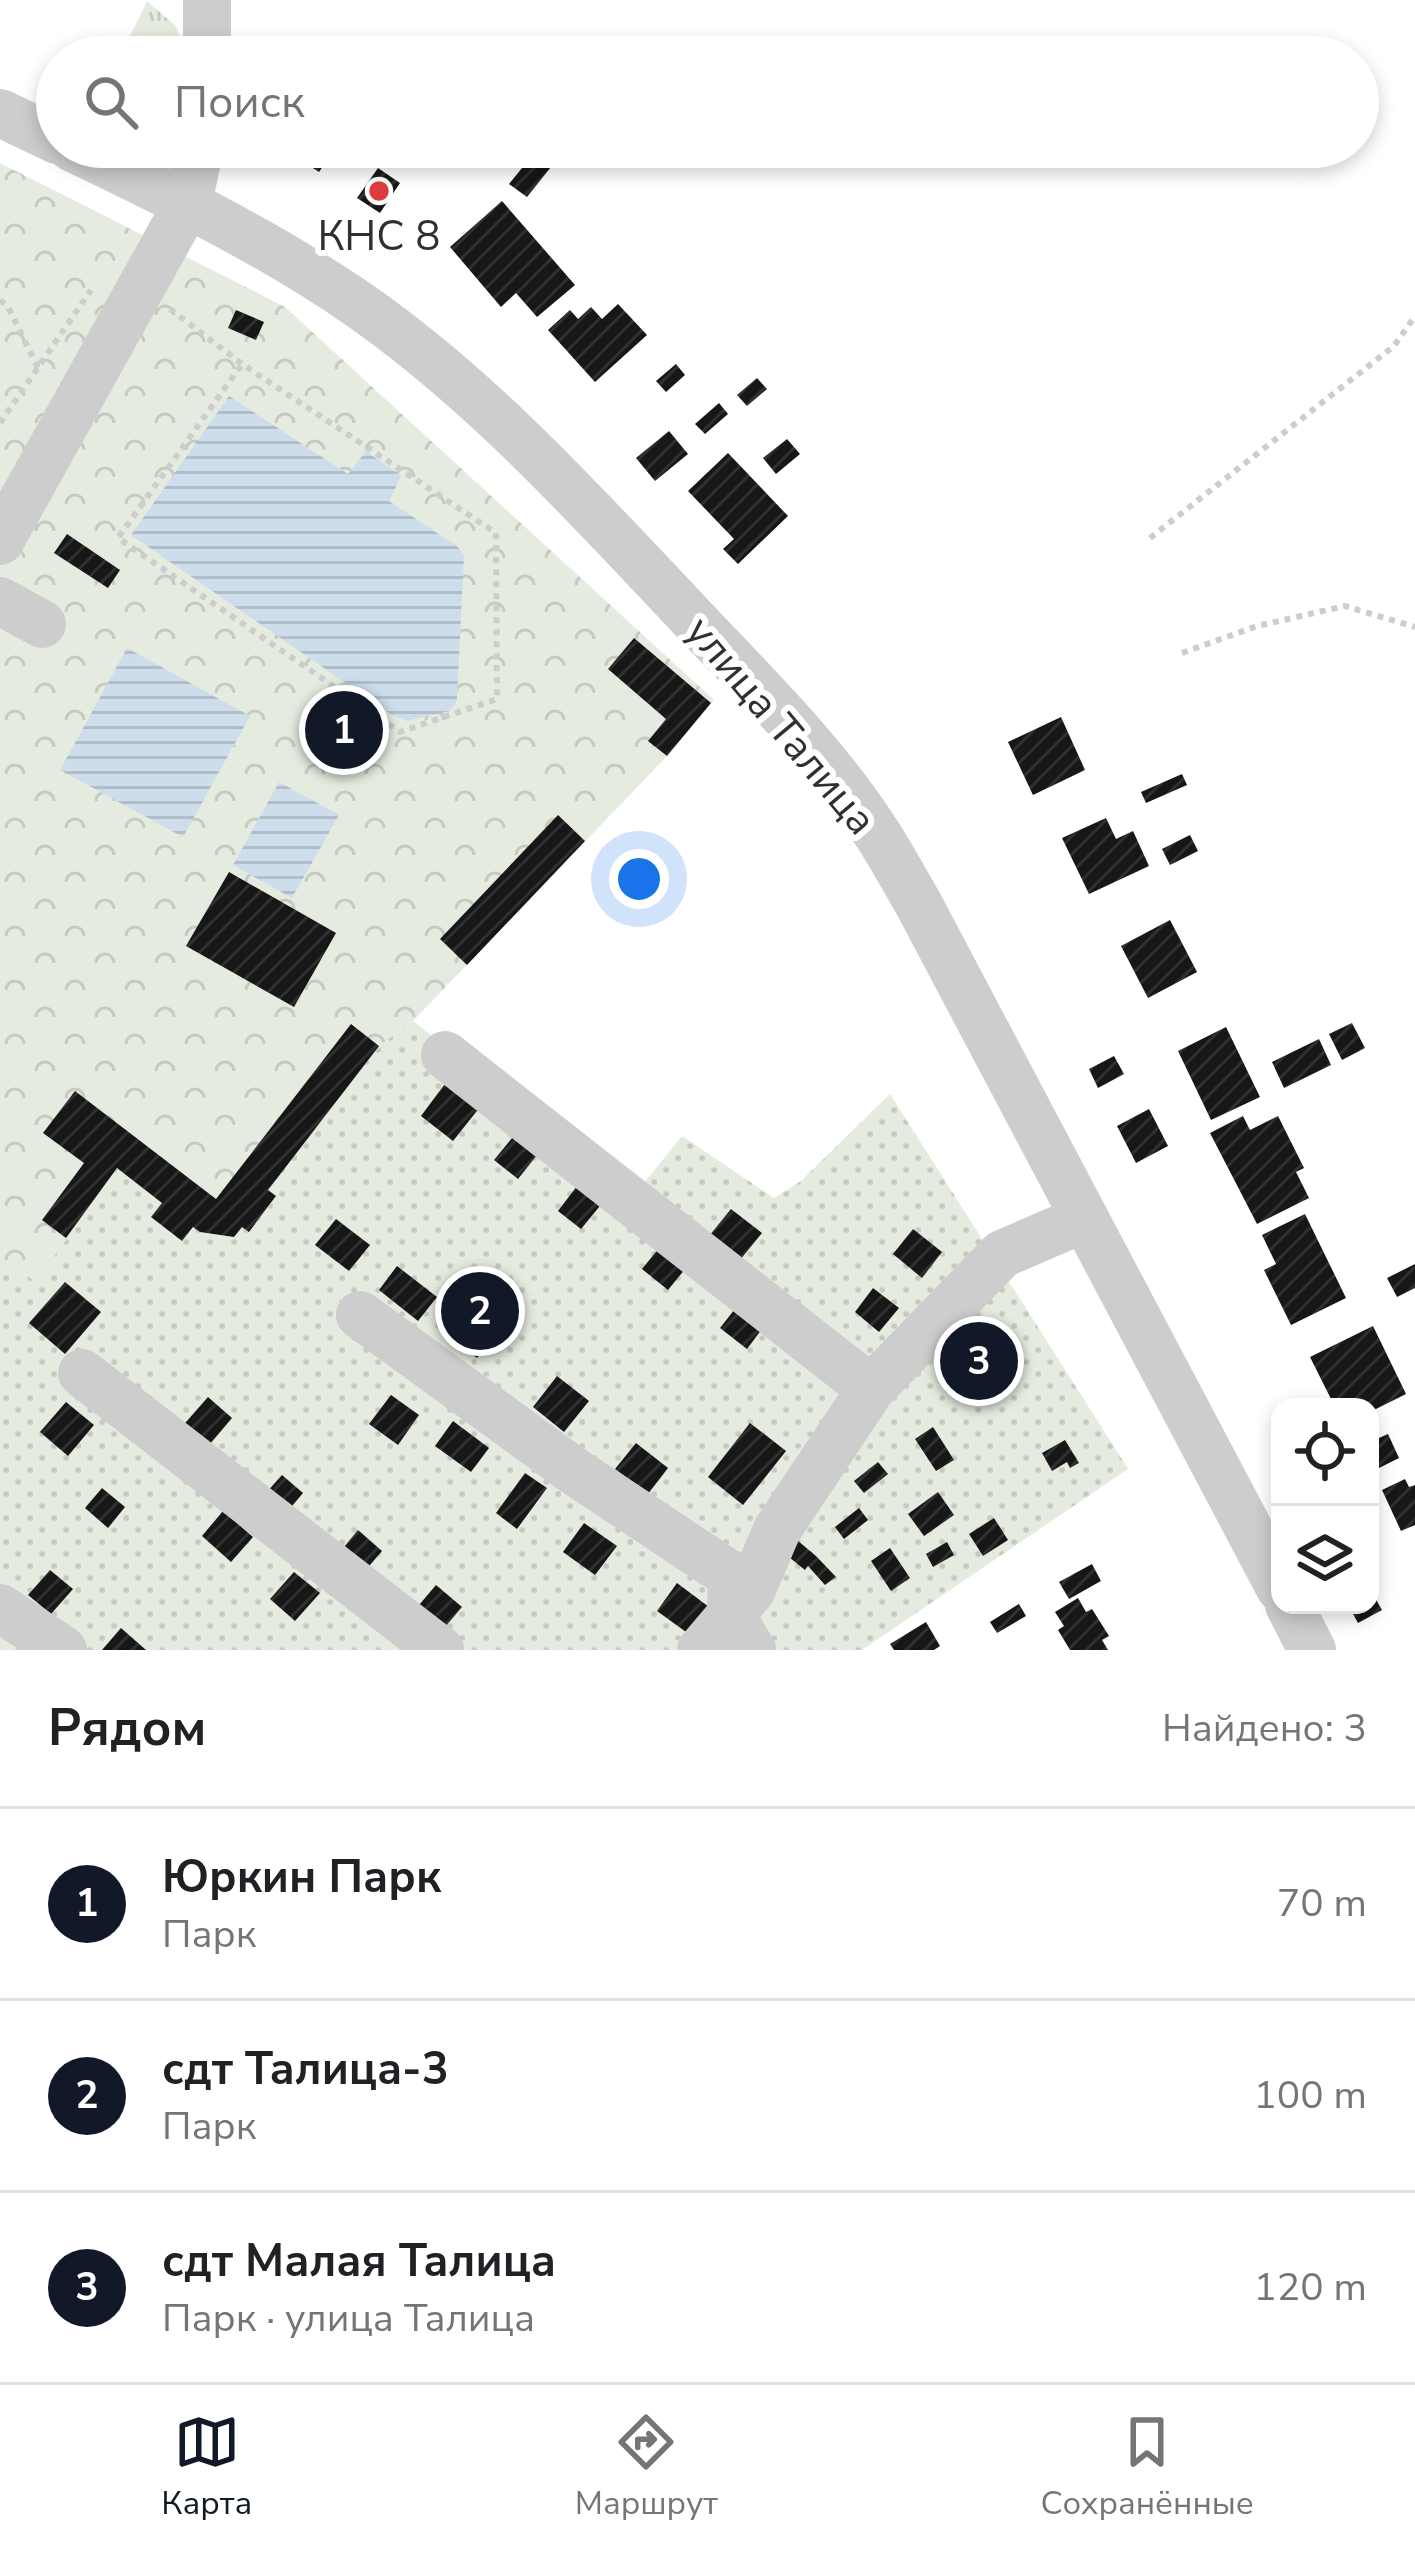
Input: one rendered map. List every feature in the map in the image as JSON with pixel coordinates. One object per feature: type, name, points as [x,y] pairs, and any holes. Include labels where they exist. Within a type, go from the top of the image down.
[{"type":"street","points":[[0,113],[36,130]]},
{"type":"street","name":"улица Талица","points":[[115,168],[188,203],[353,301],[441,368],[562,480],[800,733],[875,830],[918,903],[1271,1571]]},
{"type":"street","points":[[0,541],[188,203],[196,168]]},
{"type":"street","points":[[445,1055],[872,1389]]},
{"type":"street","points":[[728,1639],[777,1530],[872,1389],[1002,1254],[1083,1219]]},
{"type":"street","points":[[360,1315],[574,1471],[732,1576],[728,1639]]},
{"type":"street","points":[[82,1373],[440,1650]]},
{"type":"street","points":[[0,1608],[63,1650]]},
{"type":"street","points":[[1294,1614],[1312,1650]]},
{"type":"path","points":[[0,300],[38,368],[0,423]]},
{"type":"path","points":[[1150,538],[1394,346],[1415,316]]},
{"type":"path","points":[[242,364],[496,533],[497,699],[400,731],[118,538],[242,364]]},
{"type":"path","points":[[1182,653],[1257,626],[1345,606],[1415,627]]},
{"type":"green space","points":[[147,1],[176,26],[180,36],[130,36]]},
{"type":"green space","points":[[0,163],[285,307],[714,700],[667,756],[413,1021],[379,1046],[249,1232],[230,1236],[195,1227],[117,1169],[36,1283],[0,1258]]},
{"type":"green space","points":[[413,1021],[635,1194],[682,1136],[774,1198],[801,1181],[890,1094],[1128,1469],[862,1650],[0,1650],[0,1258],[36,1282],[117,1168],[200,1232],[234,1237],[242,1227],[249,1232],[276,1197],[268,1190],[379,1046]]},
{"type":"water","points":[[229,396],[348,474],[366,451],[401,476],[389,501],[464,555],[457,700],[450,711],[406,721],[392,715],[131,535]]},
{"type":"water","points":[[127,648],[250,716],[183,837],[60,770]]},
{"type":"water","points":[[279,782],[339,815],[292,898],[233,865]]},
{"type":"building","name":"КНС 8","points":[[378,168],[400,183],[380,213],[357,198]]},
{"type":"building","points":[[522,168],[550,168],[527,197],[509,184]]},
{"type":"building","points":[[502,201],[575,285],[537,317],[516,293],[501,307],[450,247]]},
{"type":"building","points":[[618,304],[647,335],[595,382],[548,330],[570,310],[578,319],[591,307],[602,319]]},
{"type":"building","points":[[236,310],[264,322],[256,340],[228,328]]},
{"type":"building","points":[[676,364],[685,375],[666,392],[656,381]]},
{"type":"building","points":[[757,378],[767,389],[747,406],[737,395]]},
{"type":"building","points":[[719,403],[728,414],[705,434],[695,424]]},
{"type":"building","points":[[669,431],[688,454],[655,481],[636,458]]},
{"type":"building","points":[[787,439],[800,454],[776,474],[763,458]]},
{"type":"building","points":[[728,453],[788,516],[738,564],[723,549],[734,539],[688,491]]},
{"type":"building","points":[[67,534],[120,570],[108,588],[54,553]]},
{"type":"building","points":[[634,638],[711,703],[667,756],[648,741],[666,719],[608,669]]},
{"type":"building","points":[[1061,717],[1085,770],[1033,795],[1008,742]]},
{"type":"building","points":[[1182,774],[1187,785],[1146,803],[1141,792]]},
{"type":"building","points":[[558,815],[585,841],[467,965],[440,939]]},
{"type":"building","points":[[1106,818],[1116,839],[1133,831],[1149,866],[1089,894],[1062,838]]},
{"type":"building","points":[[1190,835],[1198,851],[1170,865],[1162,849]]},
{"type":"building","points":[[229,872],[336,933],[294,1007],[186,946]]},
{"type":"building","points":[[1170,920],[1197,972],[1148,998],[1121,946]]},
{"type":"building","points":[[1352,1023],[1365,1048],[1342,1060],[1329,1034]]},
{"type":"building","points":[[351,1024],[379,1046],[268,1190],[276,1196],[249,1232],[242,1227],[234,1237],[193,1227],[182,1241],[151,1217],[162,1203],[117,1168],[66,1238],[42,1220],[84,1163],[43,1133],[75,1091],[216,1199]]},
{"type":"building","points":[[1226,1027],[1260,1097],[1211,1120],[1178,1051]]},
{"type":"building","points":[[1319,1039],[1331,1065],[1284,1088],[1272,1062]]},
{"type":"building","points":[[1114,1056],[1124,1074],[1098,1088],[1089,1069]]},
{"type":"building","points":[[447,1081],[480,1107],[453,1141],[421,1116]]},
{"type":"building","points":[[1149,1109],[1168,1146],[1136,1163],[1117,1126]]},
{"type":"building","points":[[1243,1116],[1250,1130],[1278,1116],[1304,1168],[1296,1172],[1309,1198],[1257,1224],[1210,1133]]},
{"type":"building","points":[[517,1132],[541,1150],[518,1179],[494,1160]]},
{"type":"building","points":[[580,1182],[604,1201],[581,1229],[558,1211]]},
{"type":"building","points":[[731,1209],[762,1233],[736,1265],[705,1241]]},
{"type":"building","points":[[1305,1214],[1346,1298],[1291,1325],[1264,1270],[1276,1264],[1262,1235]]},
{"type":"building","points":[[336,1219],[370,1245],[349,1271],[315,1245]]},
{"type":"building","points":[[913,1229],[942,1252],[922,1278],[893,1254]]},
{"type":"building","points":[[663,1243],[690,1263],[668,1290],[642,1269]]},
{"type":"building","points":[[1415,1264],[1415,1288],[1397,1297],[1387,1278]]},
{"type":"building","points":[[397,1266],[437,1297],[418,1321],[379,1290]]},
{"type":"building","points":[[65,1282],[101,1312],[65,1354],[29,1323]]},
{"type":"building","points":[[873,1288],[899,1308],[879,1332],[855,1312]]},
{"type":"building","points":[[742,1300],[768,1321],[747,1349],[720,1328]]},
{"type":"building","points":[[463,1305],[497,1332],[477,1358],[443,1331]]},
{"type":"building","points":[[1373,1326],[1406,1394],[1379,1408],[1379,1398],[1330,1398],[1310,1357]]},
{"type":"building","points":[[557,1376],[589,1401],[564,1432],[533,1407]]},
{"type":"building","points":[[391,1395],[419,1415],[398,1445],[369,1424]]},
{"type":"building","points":[[208,1397],[232,1418],[204,1451],[179,1430]]},
{"type":"building","points":[[66,1402],[94,1425],[68,1456],[40,1432]]},
{"type":"building","points":[[453,1421],[489,1448],[471,1472],[435,1446]]},
{"type":"building","points":[[750,1423],[786,1451],[743,1505],[708,1477]]},
{"type":"building","points":[[933,1427],[954,1460],[936,1471],[915,1439]]},
{"type":"building","points":[[1388,1434],[1399,1458],[1379,1468],[1379,1438]]},
{"type":"building","points":[[1065,1440],[1079,1463],[1070,1468],[1067,1462],[1052,1471],[1042,1453]]},
{"type":"building","points":[[636,1443],[668,1468],[648,1494],[615,1469]]},
{"type":"building","points":[[878,1462],[888,1474],[864,1493],[854,1481]]},
{"type":"building","points":[[525,1473],[547,1488],[517,1529],[496,1513]]},
{"type":"building","points":[[282,1475],[303,1493],[287,1512],[265,1494]]},
{"type":"building","points":[[1405,1479],[1409,1487],[1415,1485],[1415,1525],[1401,1531],[1382,1490]]},
{"type":"building","points":[[102,1488],[125,1507],[108,1528],[85,1508]]},
{"type":"building","points":[[938,1492],[954,1515],[924,1536],[908,1514]]},
{"type":"building","points":[[859,1508],[868,1520],[844,1539],[835,1527]]},
{"type":"building","points":[[223,1511],[253,1537],[231,1562],[202,1536]]},
{"type":"building","points":[[994,1518],[1008,1540],[983,1556],[969,1534]]},
{"type":"building","points":[[584,1523],[617,1546],[595,1575],[563,1552]]},
{"type":"building","points":[[358,1530],[382,1551],[358,1579],[334,1559]]},
{"type":"building","points":[[791,1535],[836,1577],[825,1585],[808,1566],[805,1570],[779,1549]]},
{"type":"building","points":[[947,1542],[954,1555],[933,1567],[926,1554]]},
{"type":"building","points":[[890,1548],[910,1578],[891,1591],[871,1561]]},
{"type":"building","points":[[1092,1564],[1101,1581],[1069,1599],[1059,1582]]},
{"type":"building","points":[[50,1570],[73,1589],[51,1614],[28,1595]]},
{"type":"building","points":[[294,1572],[320,1593],[295,1621],[270,1599]]},
{"type":"building","points":[[677,1583],[713,1610],[693,1637],[657,1611]]},
{"type":"building","points":[[436,1585],[462,1607],[440,1633],[414,1611]]},
{"type":"building","points":[[1078,1598],[1086,1612],[1092,1609],[1109,1636],[1102,1640],[1108,1650],[1070,1650],[1058,1630],[1064,1626],[1055,1612]]},
{"type":"building","points":[[1019,1604],[1026,1616],[997,1633],[990,1622]]},
{"type":"building","points":[[1353,1614],[1375,1614],[1358,1623]]},
{"type":"building","points":[[926,1622],[940,1646],[894,1650],[890,1644]]},
{"type":"building","points":[[121,1628],[146,1650],[102,1650]]},
{"type":"place","name":"КНС 8","points":[[379,191]]},
{"type":"place","name":"Юркин Парк","points":[[344,730]]},
{"type":"place","name":"сдт Талица-3","points":[[480,1311]]},
{"type":"place","name":"сдт Малая Талица","points":[[979,1361]]}]
